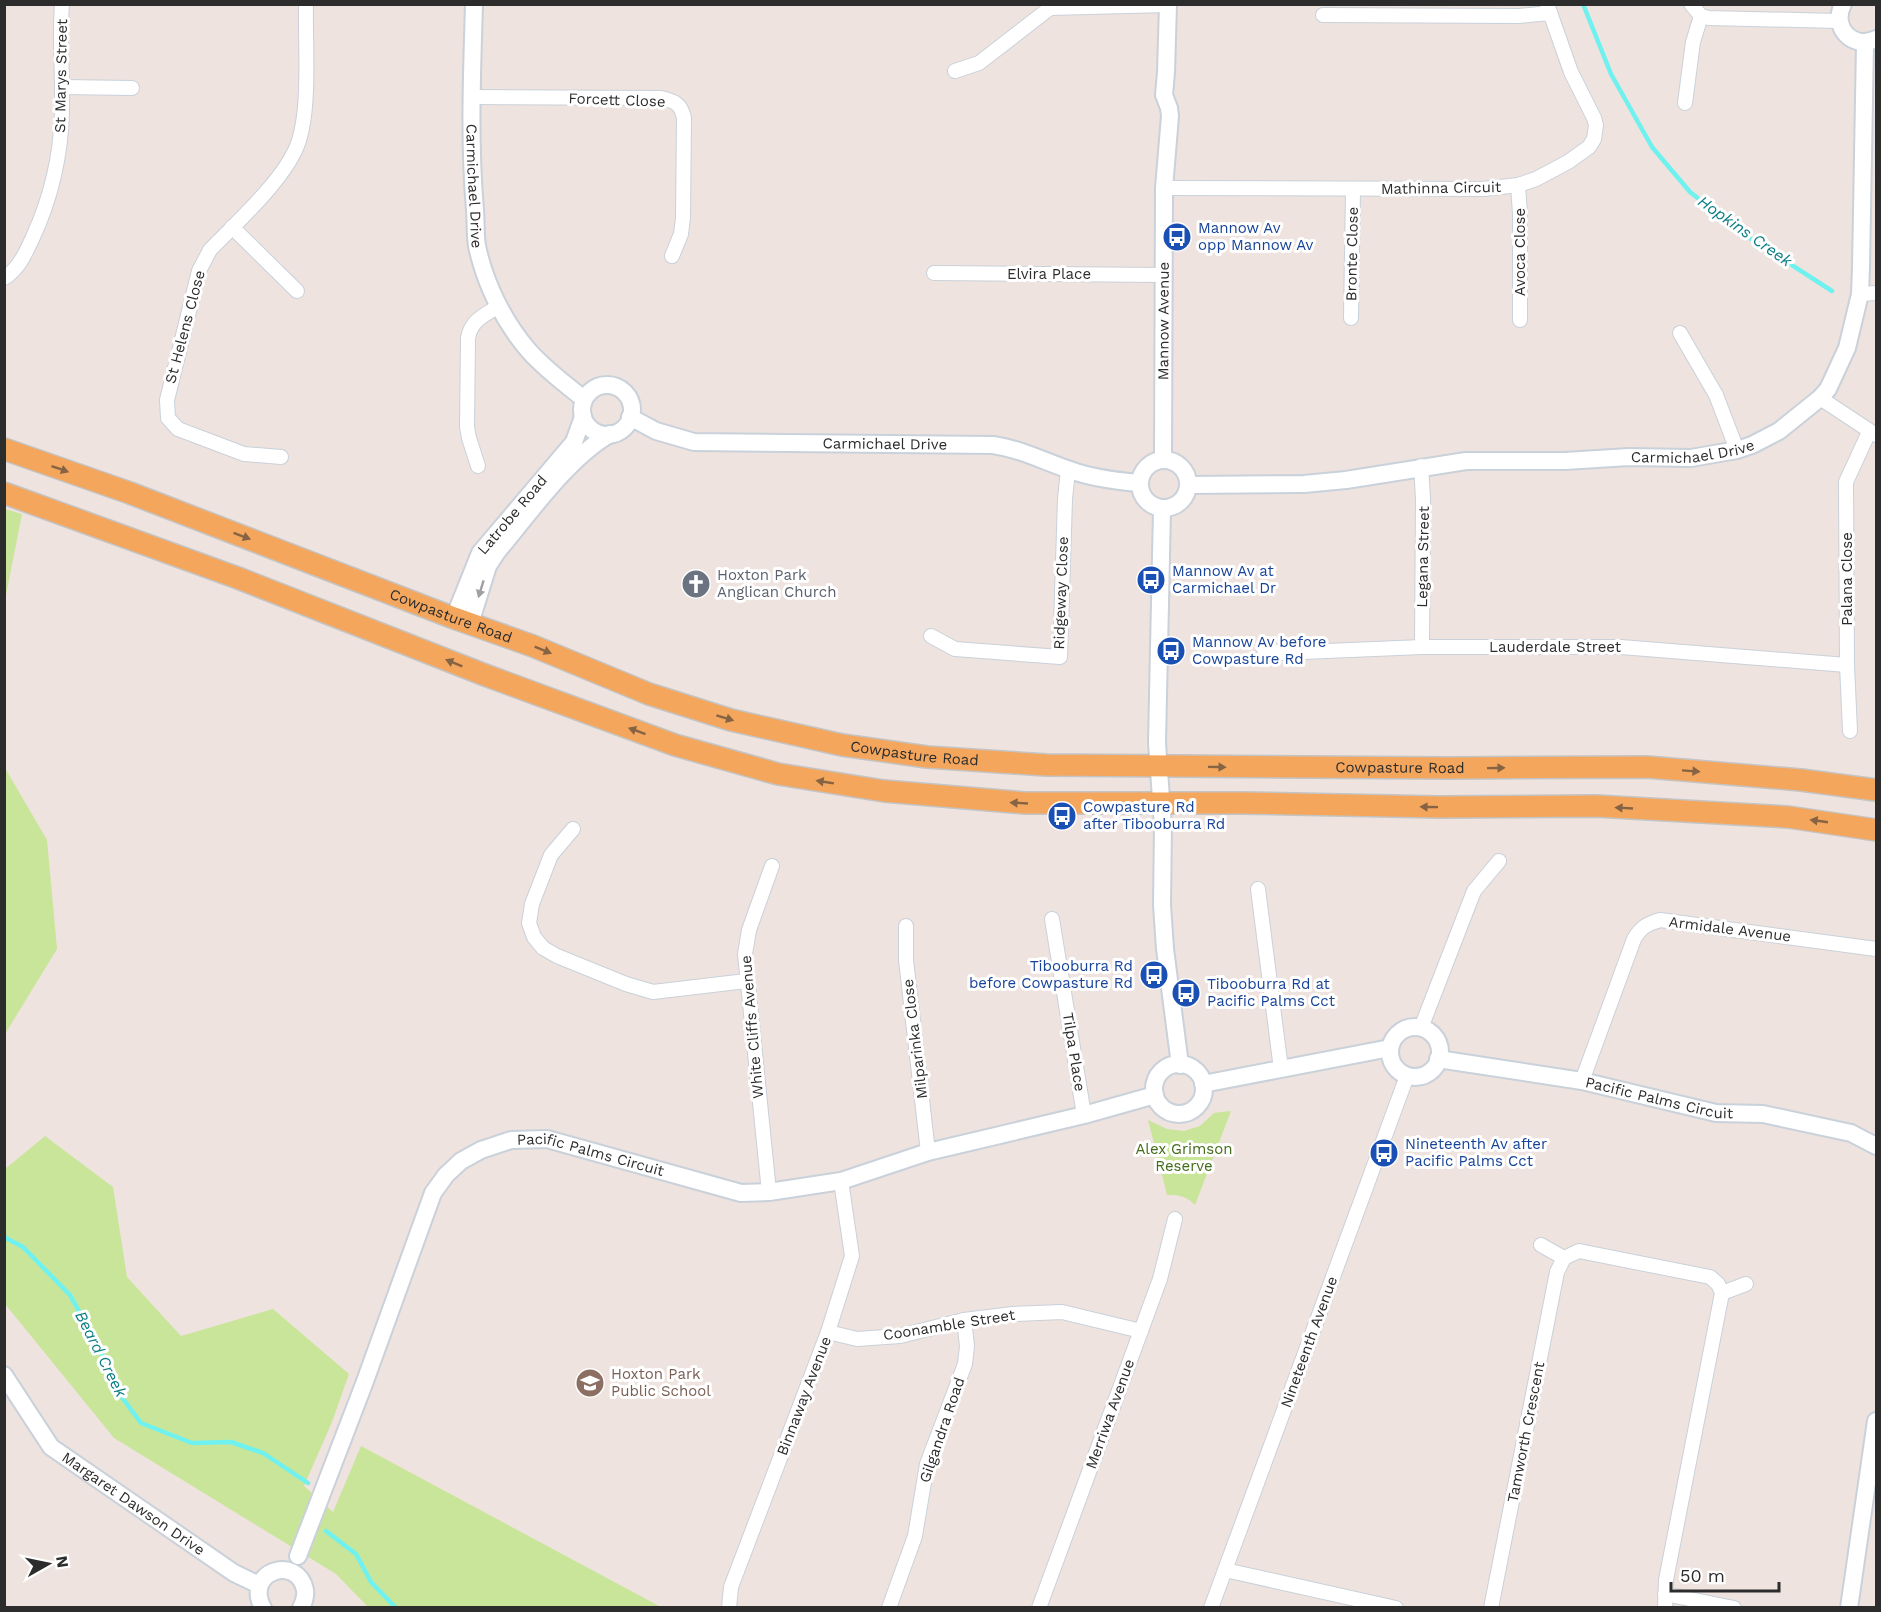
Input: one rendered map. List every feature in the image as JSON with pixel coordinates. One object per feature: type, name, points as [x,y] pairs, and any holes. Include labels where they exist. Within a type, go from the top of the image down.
[{"type":"main road","name":"Cowpasture Road","points":[[4,449],[141,497],[462,621],[533,646],[649,694],[731,720],[842,745],[927,757],[1011,763],[1449,768],[1647,767],[1801,780],[1876,790]]},
{"type":"main road","points":[[4,493],[238,578],[485,675],[675,746],[778,774],[884,791],[986,801],[1439,807],[1596,806],[1788,817],[1876,830]]},
{"type":"street","name":"St Marys Street","points":[[4,278],[18,266],[26,251],[50,190],[61,133],[62,4]]},
{"type":"street","name":"St Helens Close","points":[[281,457],[244,454],[185,433],[172,424],[166,411],[166,400],[199,271],[210,250],[279,176],[290,161],[298,144],[305,105],[306,4]]},
{"type":"street","name":"Carmichael Drive","points":[[474,4],[470,138],[476,234],[480,257],[499,306],[528,350],[556,379],[584,399]]},
{"type":"street","points":[[1691,4],[1701,16],[1716,19],[1841,13],[1844,33],[1848,38],[1870,41]]},
{"type":"street","points":[[955,71],[979,63],[1050,8],[1168,5]]},
{"type":"street","name":"Mannow Avenue","points":[[1163,459],[1164,188],[1170,116],[1164,95],[1168,5]]},
{"type":"street","points":[[1323,15],[1519,16],[1549,9]]},
{"type":"street","name":"Mathinna Circuit","points":[[1164,188],[1483,189],[1518,185],[1536,179],[1568,162],[1589,147],[1596,132],[1594,118],[1571,72],[1549,9]]},
{"type":"street","points":[[1685,103],[1693,42],[1701,16]]},
{"type":"street","name":"Carmichael Drive","points":[[1188,485],[1313,483],[1474,460],[1565,461],[1629,457],[1691,458],[1737,450],[1779,431],[1828,389],[1868,293],[1870,41]]},
{"type":"street","points":[[62,87],[132,88]]},
{"type":"street","name":"Forcett Close","points":[[472,97],[662,98],[678,104],[684,118],[684,218],[681,234],[672,256]]},
{"type":"street","name":"Avoca Close","points":[[1518,185],[1520,320]]},
{"type":"street","name":"Bronte Close","points":[[1351,318],[1353,189]]},
{"type":"street","points":[[232,227],[297,291]]},
{"type":"street","name":"Elvira Place","points":[[934,273],[1163,275]]},
{"type":"street","points":[[478,466],[467,427],[468,338],[475,321],[499,306]]},
{"type":"street","points":[[1680,333],[1716,396],[1737,450]]},
{"type":"street","points":[[615,387],[627,396],[631,410],[630,417],[623,429],[610,434],[597,433],[591,429],[583,417],[584,399],[594,388],[615,387]]},
{"type":"street","points":[[1820,398],[1873,434]]},
{"type":"street","name":"Latrobe Road","points":[[462,621],[480,552],[573,442],[583,417]]},
{"type":"street","name":"Carmichael Drive","points":[[630,417],[656,431],[693,442],[993,445],[1028,453],[1068,470],[1113,481],[1139,483]]},
{"type":"street","name":"Latrobe Road","points":[[462,621],[497,552],[573,463],[590,447],[610,434]]},
{"type":"street","name":"Palana Close","points":[[1850,731],[1847,665],[1846,482],[1873,434]]},
{"type":"street","points":[[1163,459],[1181,467],[1188,485],[1184,498],[1180,502],[1174,506],[1162,508],[1145,500],[1139,483],[1146,466],[1163,459]]},
{"type":"street","name":"Legana Street","points":[[1421,466],[1423,498],[1422,647]]},
{"type":"street","name":"Ridgeway Close","points":[[931,636],[955,649],[1060,657],[1068,470]]},
{"type":"street","points":[[1162,508],[1157,743],[1161,804],[1164,938],[1180,1065]]},
{"type":"street","name":"Lauderdale Street","points":[[1263,648],[1279,652],[1422,647],[1621,647],[1847,665]]},
{"type":"street","points":[[573,829],[551,855],[532,903],[530,923],[534,937],[543,948],[626,984],[653,992],[746,981]]},
{"type":"street","points":[[1421,1028],[1474,891],[1499,861]]},
{"type":"street","name":"White Cliffs Avenue","points":[[769,1192],[745,954],[746,938],[772,866]]},
{"type":"street","points":[[1258,889],[1281,1069]]},
{"type":"street","name":"Tilpa Place","points":[[1052,919],[1084,1115]]},
{"type":"street","name":"Armidale Avenue","points":[[1582,1082],[1634,939],[1640,929],[1648,923],[1660,920],[1876,949]]},
{"type":"street","name":"Milparinka Close","points":[[906,926],[906,960],[928,1152]]},
{"type":"street","points":[[1408,1028],[1421,1028],[1432,1034],[1440,1053],[1433,1069],[1427,1074],[1416,1077],[1407,1076],[1395,1067],[1391,1061],[1390,1048],[1393,1041],[1403,1031],[1408,1028]]},
{"type":"street","points":[[1203,1084],[1390,1048]]},
{"type":"street","name":"Pacific Palms Circuit","points":[[1438,1059],[1582,1082],[1716,1113],[1763,1114],[1851,1133],[1876,1146]]},
{"type":"street","points":[[1180,1065],[1187,1066],[1197,1073],[1203,1084],[1203,1097],[1196,1108],[1178,1114],[1166,1110],[1158,1101],[1155,1088],[1158,1076],[1168,1067],[1180,1065]]},
{"type":"street","name":"Nineteenth Avenue","points":[[1211,1608],[1407,1076]]},
{"type":"street","name":"Pacific Palms Circuit","points":[[294,1563],[364,1384],[433,1193],[446,1175],[461,1161],[481,1150],[512,1140],[547,1139],[741,1193],[769,1192],[841,1181],[928,1152],[1084,1115],[1155,1095]]},
{"type":"street","name":"Binnaway Avenue","points":[[729,1608],[731,1587],[828,1332],[852,1256],[841,1181]]},
{"type":"street","name":"Merriwa Avenue","points":[[1039,1608],[1160,1279],[1176,1219]]},
{"type":"street","points":[[1541,1245],[1564,1258],[1579,1251],[1710,1277],[1718,1284],[1722,1293],[1666,1580],[1665,1601],[1734,1608]]},
{"type":"street","name":"Tamworth Crescent","points":[[1491,1608],[1557,1272],[1564,1258]]},
{"type":"street","points":[[1722,1293],[1746,1284]]},
{"type":"street","name":"Coonamble Street","points":[[828,1332],[857,1339],[900,1336],[964,1320],[1014,1314],[1062,1312],[1141,1330]]},
{"type":"street","name":"Gilgandra Road","points":[[889,1608],[915,1536],[927,1464],[965,1364],[968,1346],[964,1320]]},
{"type":"street","name":"Margaret Dawson Drive","points":[[6,1380],[51,1447],[234,1573],[259,1585]]},
{"type":"street","points":[[1849,1608],[1876,1421]]},
{"type":"street","points":[[263,1608],[259,1601],[259,1585],[268,1573],[294,1563],[298,1576],[304,1584],[306,1594],[304,1606]]},
{"type":"street","points":[[1225,1570],[1390,1607]]},
{"type":"green space","points":[[4,509],[22,514],[5,600]]},
{"type":"green space","points":[[5,768],[47,840],[57,949],[5,1034]]},
{"type":"green space","name":"Alex Grimson Reserve","points":[[1231,1111],[1195,1205],[1182,1197],[1167,1195],[1148,1120],[1167,1129],[1184,1131],[1200,1126],[1214,1113]]},
{"type":"green space","points":[[45,1136],[113,1187],[127,1277],[181,1336],[273,1309],[349,1374],[332,1422],[304,1486],[333,1512],[361,1446],[661,1607],[368,1607],[336,1574],[114,1438],[5,1304],[5,1169]]},
{"type":"waterway","name":"Hopkins Creek","points":[[1583,4],[1611,74],[1652,147],[1690,192],[1739,231],[1832,291]]},
{"type":"waterway","name":"Beard Creek","points":[[4,1237],[23,1247],[70,1295],[101,1351],[115,1388],[141,1423],[192,1443],[231,1442],[263,1453],[308,1483]]},
{"type":"waterway","name":"Beard Creek","points":[[326,1531],[356,1554],[371,1582],[396,1608]]},
{"type":"place","name":"Mannow Av opp Mannow Av","points":[[1177,237]]},
{"type":"place","name":"Mannow Av at Carmichael Dr","points":[[1151,580]]},
{"type":"place","name":"Hoxton Park Anglican Church","points":[[696,584]]},
{"type":"place","name":"Mannow Av before Cowpasture Rd","points":[[1171,651]]},
{"type":"place","name":"Cowpasture Rd after Tibooburra Rd","points":[[1062,816]]},
{"type":"place","name":"Tibooburra Rd before Cowpasture Rd","points":[[1154,975]]},
{"type":"place","name":"Tibooburra Rd at Pacific Palms Cct","points":[[1186,993]]},
{"type":"place","name":"Nineteenth Av after Pacific Palms Cct","points":[[1384,1153]]},
{"type":"place","name":"Hoxton Park Public School","points":[[590,1383]]}]
